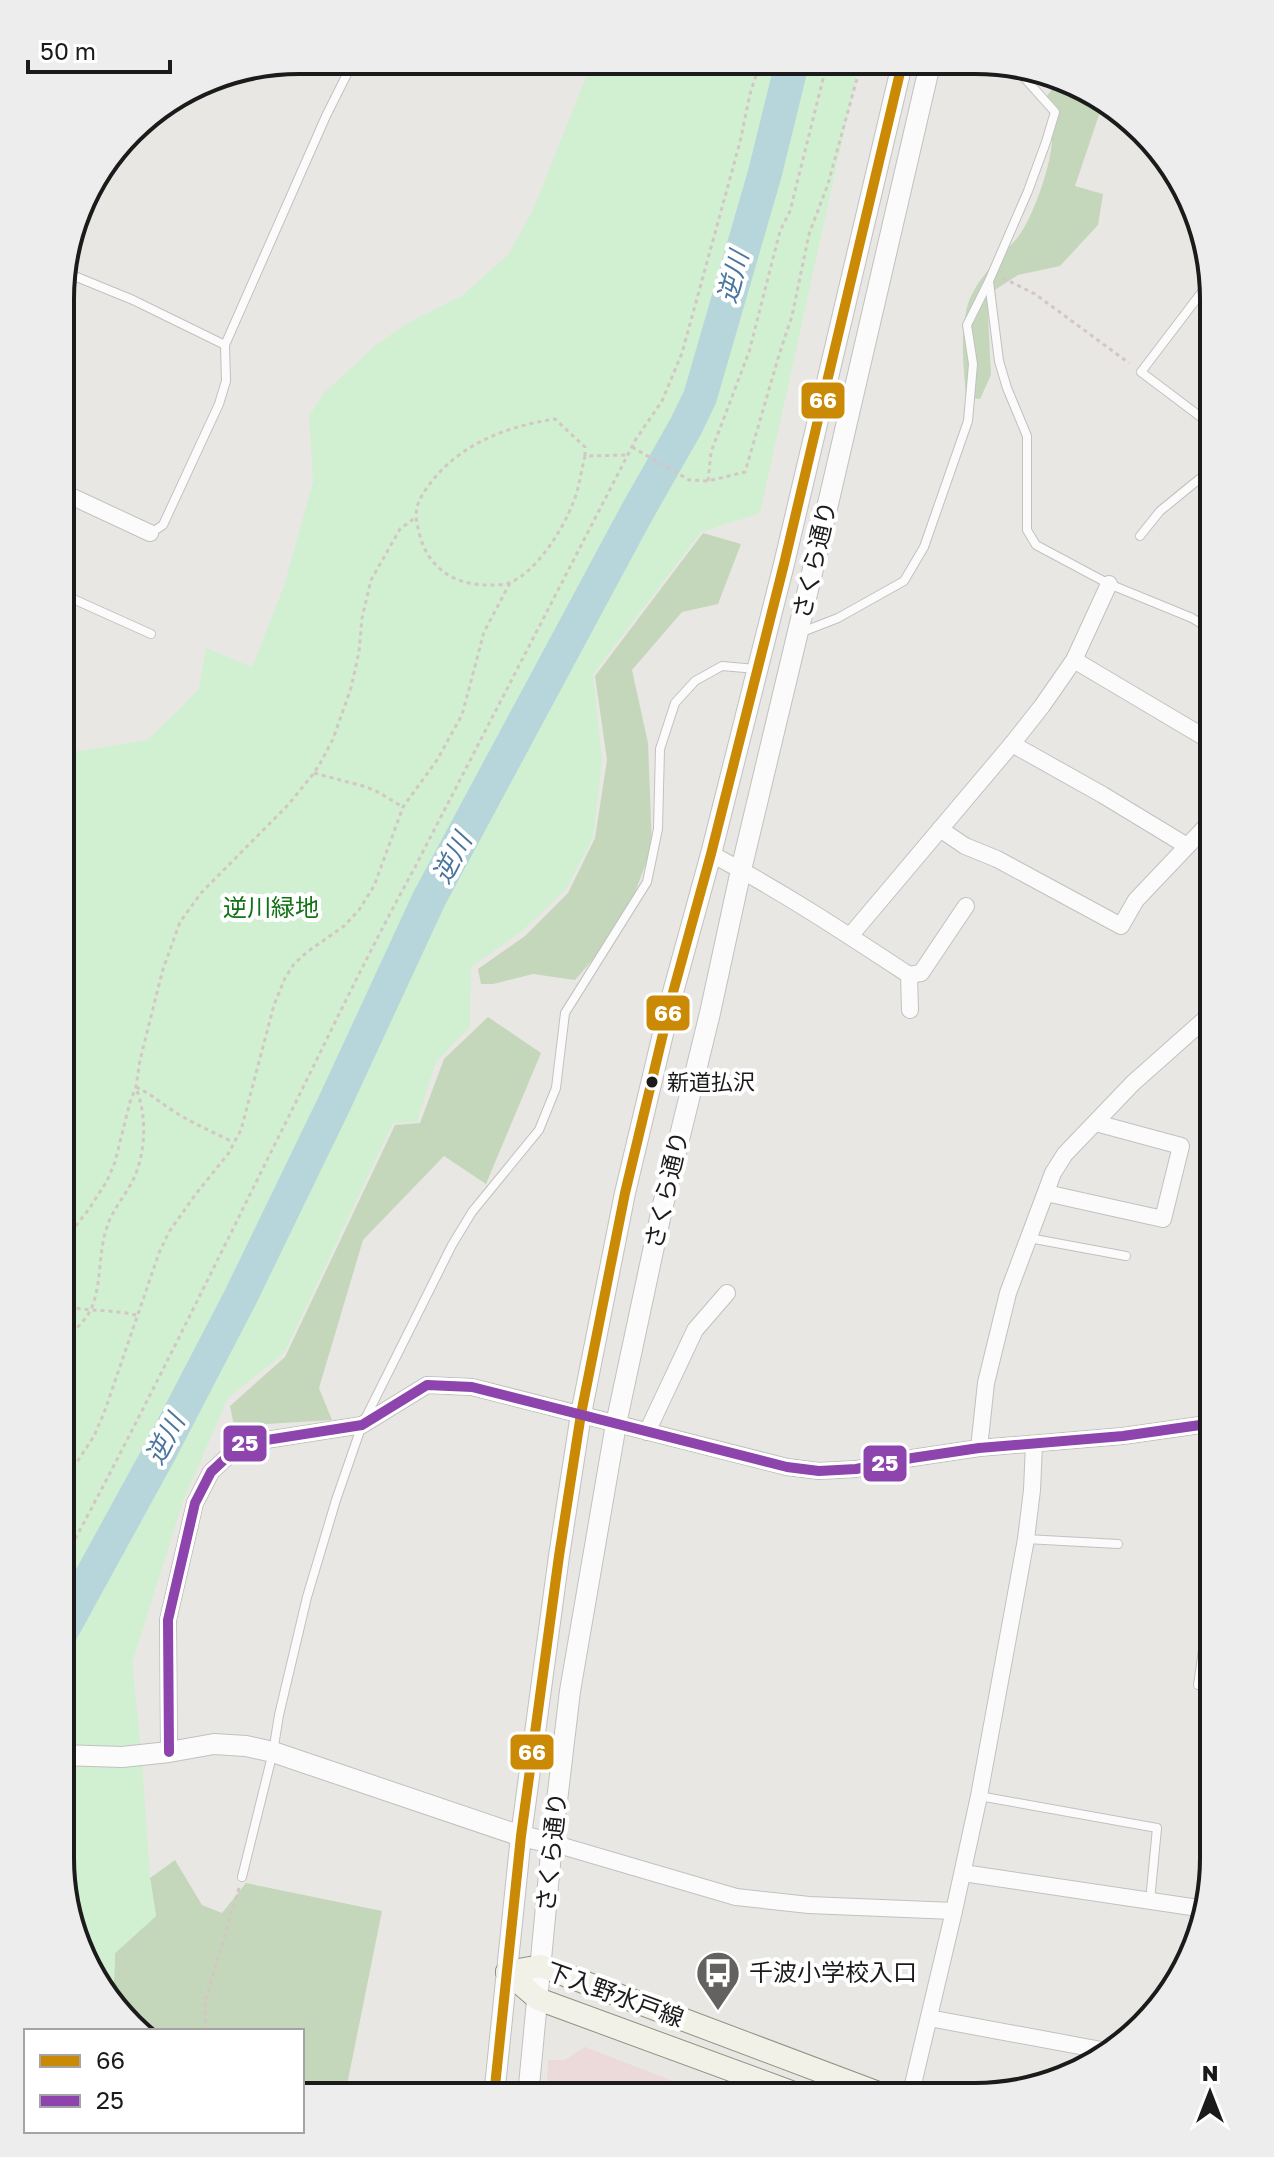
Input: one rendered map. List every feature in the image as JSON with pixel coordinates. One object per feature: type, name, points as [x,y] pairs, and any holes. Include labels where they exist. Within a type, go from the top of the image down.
[{"type":"main road","name":"下入野水戸線","points":[[507,1972],[541,1966],[852,2083]]},
{"type":"main road","name":"下入野水戸線","points":[[507,1972],[538,1999],[767,2083]]},
{"type":"street","name":"さくら通り","points":[[495,2083],[521,1836],[557,1571],[581,1414],[625,1193],[672,996],[758,669],[900,74]]},
{"type":"street","name":"さくら通り","points":[[529,2083],[570,1691],[616,1424],[662,1209],[928,74]]},
{"type":"street","points":[[74,498],[150,533]]},
{"type":"street","points":[[850,936],[1012,744],[1074,660],[1109,584]]},
{"type":"street","points":[[1074,660],[1200,735]]},
{"type":"street","points":[[1012,744],[1187,846]]},
{"type":"street","points":[[940,829],[965,846],[997,859],[1121,926],[1136,900],[1200,833]]},
{"type":"street","points":[[711,854],[850,936],[909,975],[921,973],[966,906]]},
{"type":"street","points":[[909,975],[910,1010]]},
{"type":"street","points":[[979,1448],[986,1383],[1008,1293],[1053,1173],[1065,1154],[1133,1083],[1200,1023]]},
{"type":"street","points":[[1046,1193],[1163,1219],[1181,1146],[1096,1123]]},
{"type":"street","points":[[647,1432],[695,1330],[727,1293]]},
{"type":"street","points":[[169,1752],[168,1620],[195,1503],[211,1472],[241,1444],[362,1425],[427,1385],[472,1387],[787,1467],[819,1471],[856,1469],[979,1448],[1123,1436],[1200,1425]]},
{"type":"street","points":[[913,2083],[979,1796],[1026,1539],[1034,1444]]},
{"type":"street","points":[[74,1755],[122,1757],[214,1744],[246,1746],[273,1752],[521,1836],[736,1897],[809,1905],[954,1911]]},
{"type":"street","points":[[963,1873],[1194,1907]]},
{"type":"street","points":[[929,2018],[1094,2049]]},
{"type":"lane","points":[[150,533],[163,525],[219,404],[226,381],[225,345],[347,74]]},
{"type":"lane","points":[[798,633],[838,618],[904,581],[924,547],[968,421],[973,364],[967,325],[1028,191],[1055,112],[1027,81]]},
{"type":"lane","points":[[76,277],[133,300],[225,345]]},
{"type":"lane","points":[[990,277],[999,361],[1027,436],[1027,530],[1036,545],[1109,584],[1200,623]]},
{"type":"lane","points":[[1200,294],[1141,372],[1200,416]]},
{"type":"lane","points":[[1140,536],[1160,511],[1200,478]]},
{"type":"lane","points":[[74,599],[151,634]]},
{"type":"lane","points":[[242,1877],[307,1597],[362,1425],[452,1245],[472,1212],[539,1130],[556,1088],[565,1013],[647,882],[658,829],[660,749],[675,703],[695,681],[722,666],[758,669]]},
{"type":"lane","points":[[1028,1238],[1126,1256]]},
{"type":"lane","points":[[1026,1539],[1118,1544]]},
{"type":"lane","points":[[1198,1685],[1200,1671]]},
{"type":"lane","points":[[979,1796],[1157,1828],[1150,1901]]},
{"type":"path","points":[[74,1541],[185,1327],[353,984],[632,447],[662,401],[682,353],[756,74]]},
{"type":"path","points":[[708,481],[711,452],[749,352],[780,231],[790,211],[824,74]]},
{"type":"path","points":[[632,447],[689,480],[708,481],[745,472],[792,316],[809,234],[828,184],[858,74]]},
{"type":"path","points":[[990,277],[1035,294],[1141,372]]},
{"type":"path","points":[[74,1470],[104,1413],[169,1232],[228,1154],[241,1130],[274,1005],[285,978],[307,952],[344,926],[374,886],[403,807],[437,760],[462,715],[484,632],[510,583],[532,567],[556,538],[574,502],[585,447],[555,419],[476,442],[440,470],[418,505],[416,517],[422,546],[439,569],[464,583],[510,583]]},
{"type":"path","points":[[585,456],[628,455]]},
{"type":"path","points":[[74,1228],[107,1181],[115,1162],[163,969],[180,922],[201,893],[288,805],[314,773],[333,739],[351,688],[371,580],[400,529],[416,517]]},
{"type":"path","points":[[314,773],[363,786],[403,807]]},
{"type":"path","points":[[136,1087],[152,1094],[168,1108],[199,1126],[234,1143]]},
{"type":"path","points":[[74,1331],[91,1308],[108,1223],[139,1164],[143,1143],[142,1104],[136,1087]]},
{"type":"path","points":[[74,1308],[137,1315]]},
{"type":"path","points":[[206,2029],[205,2002],[242,1877]]},
{"type":"shaded area","points":[[585,2047],[678,2083],[547,2083],[548,2060],[565,2060]]},
{"type":"green space","name":"逆川緑地","points":[[587,74],[857,74],[760,513],[701,532],[593,674],[602,759],[593,838],[566,889],[521,932],[471,967],[470,1027],[436,1062],[417,1122],[393,1123],[284,1353],[228,1398],[183,1501],[132,1663],[156,1916],[115,1953],[114,1984],[91,1944],[78,1902],[74,1873],[74,751],[147,740],[199,688],[206,648],[252,667],[284,586],[313,482],[309,416],[325,392],[376,345],[408,323],[463,295],[509,254],[534,208]]},
{"type":"green space","points":[[1053,88],[1100,113],[1075,186],[1103,194],[1098,225],[1060,266],[1018,275],[987,295],[991,375],[980,399],[966,398],[963,333],[966,312],[974,290],[1018,237],[1035,204],[1051,149],[1052,128],[1047,96]]},
{"type":"green space","points":[[703,533],[741,544],[718,604],[682,612],[632,670],[648,743],[652,847],[623,925],[575,980],[533,974],[481,984],[478,969],[525,936],[568,893],[595,838],[607,760],[595,676]]},
{"type":"green space","points":[[488,1017],[541,1053],[486,1184],[444,1156],[363,1240],[319,1388],[332,1420],[234,1426],[230,1406],[285,1357],[395,1125],[420,1123],[444,1059]]},
{"type":"green space","points":[[175,1860],[202,1905],[222,1913],[246,1883],[382,1911],[347,2083],[304,2083],[304,2029],[154,2029],[140,2017],[114,1984],[115,1953],[156,1916],[150,1878]]},
{"type":"waterway","name":"逆川","points":[[74,1608],[241,1296],[429,899],[700,397],[765,173],[789,74]]},
{"type":"transit line","name":"66","points":[[495,2083],[521,1836],[559,1556],[581,1414],[625,1193],[672,996],[784,564],[900,74]]},
{"type":"transit line","name":"25","points":[[169,1752],[168,1620],[195,1503],[211,1472],[241,1444],[362,1425],[427,1385],[472,1387],[787,1467],[819,1471],[856,1469],[979,1448],[1123,1436],[1200,1425]]},
{"type":"place","name":"新道払沢","points":[[652,1082]]},
{"type":"place","name":"千波小学校入口","points":[[718,2012]]}]
